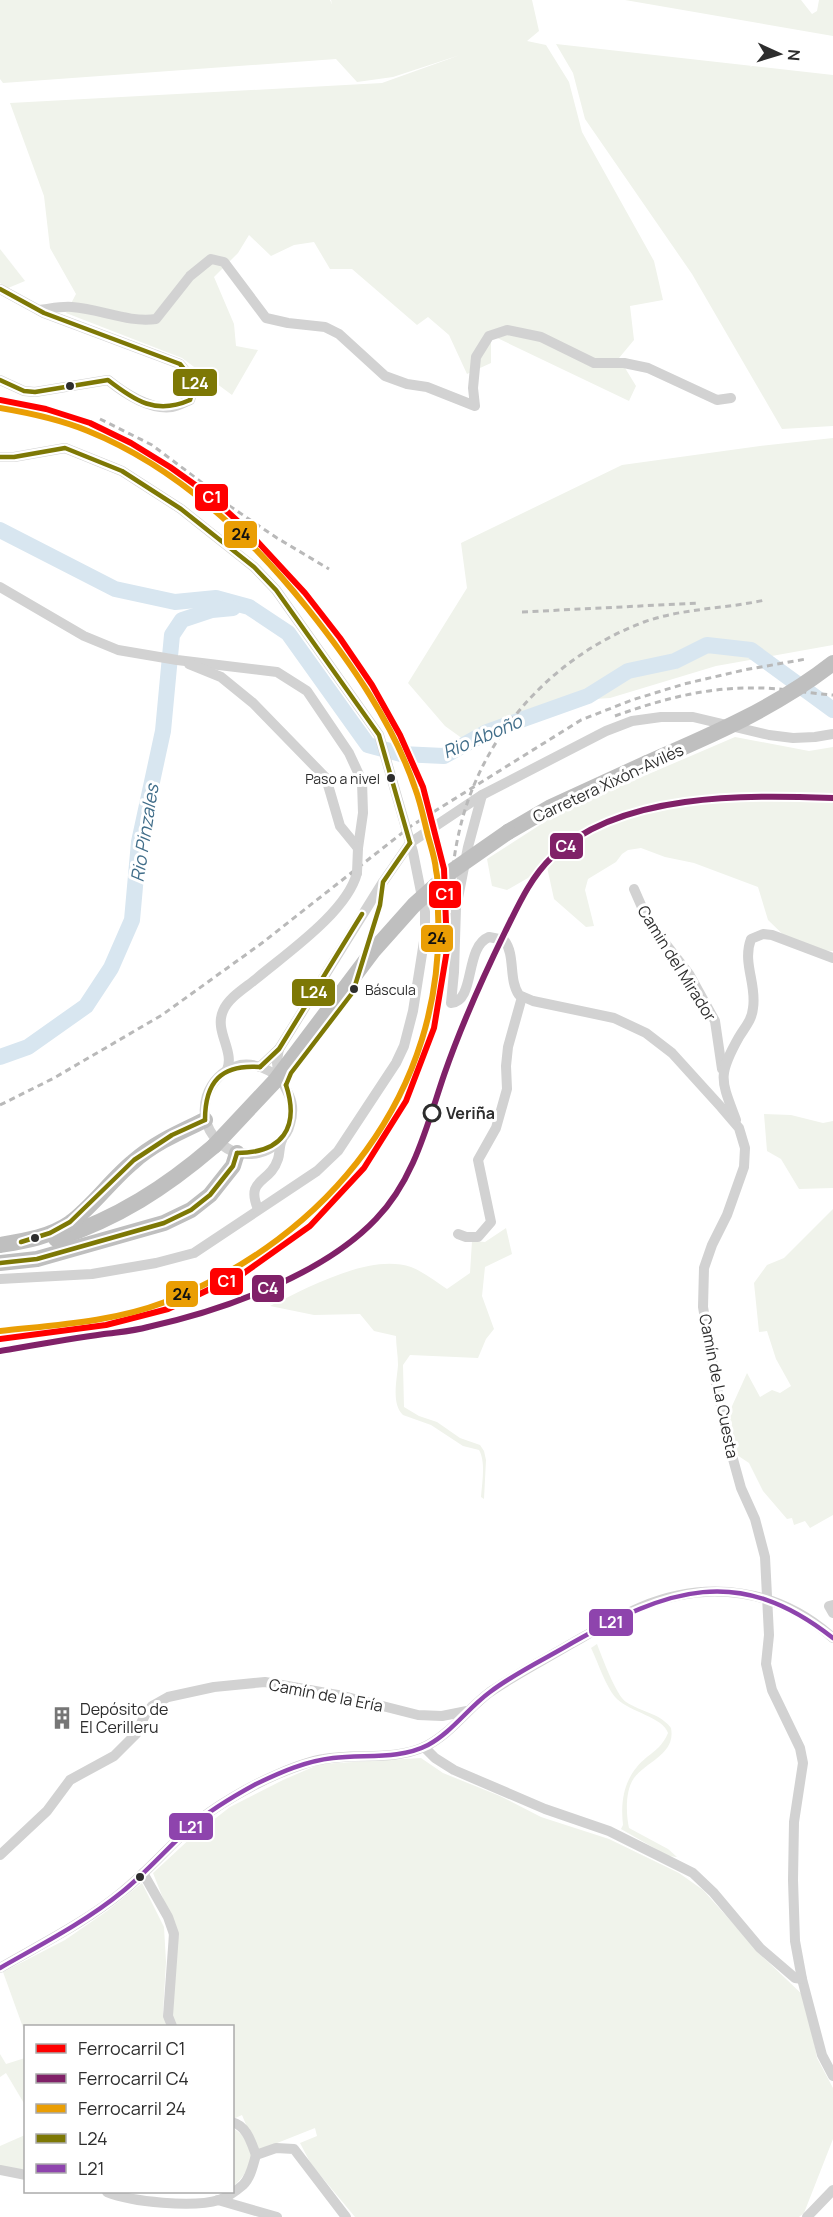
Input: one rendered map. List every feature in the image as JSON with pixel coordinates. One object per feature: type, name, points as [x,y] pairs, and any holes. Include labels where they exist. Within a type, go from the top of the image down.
[{"type":"highway","name":"Carretera Xixón-Avilés","points":[[0,1252],[74,1233],[128,1209],[185,1170],[214,1146],[275,1081],[373,951],[414,905],[452,871],[508,832],[551,807],[729,727],[811,680],[833,663]]},
{"type":"highway","points":[[0,1245],[23,1242],[50,1233],[70,1222],[134,1160],[172,1135],[205,1120]]},
{"type":"highway","points":[[0,1263],[37,1259],[164,1223],[191,1210],[210,1195],[233,1166],[237,1153]]},
{"type":"street","points":[[39,310],[70,306],[140,321],[156,319],[190,276],[211,259],[224,262],[266,318],[325,327],[339,334],[385,375],[407,384],[427,387],[475,406],[473,388],[476,357],[489,336],[507,330],[541,337],[594,363],[624,363],[648,368],[717,400],[731,398]]},
{"type":"street","points":[[0,290],[39,310],[180,364],[195,383],[190,400],[172,407],[155,405],[128,396],[108,380],[42,392],[24,391],[0,380]]},
{"type":"street","points":[[0,457],[14,457],[65,447],[122,471],[181,510],[254,567],[276,590],[356,706],[379,735],[410,843],[423,900],[425,935],[413,1011],[404,1046],[375,1098],[338,1151],[317,1171],[258,1209],[225,1234],[194,1252],[156,1263],[92,1274],[0,1280]]},
{"type":"street","points":[[0,587],[84,636],[118,650],[177,660],[277,672],[307,691],[349,753],[362,781],[363,813],[354,885],[348,896],[321,924],[236,995],[222,1012],[222,1036],[229,1065],[227,1070]]},
{"type":"street","points":[[177,660],[221,677],[253,702],[326,778],[340,826],[358,848]]},
{"type":"street","points":[[260,1067],[279,1049],[382,882],[410,843],[482,795],[606,731],[632,721],[661,717],[693,717],[769,735],[793,738],[833,734]]},
{"type":"street","points":[[482,795],[468,847],[456,908],[451,1003],[455,1003],[462,996],[481,943],[489,937],[498,938],[506,943],[514,986],[522,997],[614,1018],[646,1033],[672,1053],[739,1128]]},
{"type":"street","name":"Camin del Mirador","points":[[634,889],[648,921],[689,974],[715,1020],[724,1087],[739,1128]]},
{"type":"street","points":[[722,1073],[749,1023],[754,1007],[747,959],[747,950],[752,939],[763,934],[772,935],[833,958]]},
{"type":"street","points":[[458,1234],[466,1238],[478,1237],[491,1222],[478,1160],[496,1128],[507,1089],[508,1047],[522,997]]},
{"type":"street","points":[[258,1209],[253,1190],[269,1175],[279,1158],[279,1148],[290,1127],[293,1112],[291,1097],[277,1063],[279,1049]]},
{"type":"street","points":[[228,1054],[240,1065]]},
{"type":"street","points":[[282,1079],[260,1067],[240,1065],[227,1070],[215,1080],[208,1091],[204,1106],[205,1120],[211,1135],[223,1147],[249,1155],[264,1152],[282,1140]]},
{"type":"street","name":"Camín de La Cuesta","points":[[739,1128],[745,1148],[744,1167],[728,1215],[711,1245],[704,1268],[703,1307],[716,1383],[733,1459],[741,1488],[755,1519],[765,1557],[769,1635],[766,1664],[772,1690],[800,1748],[803,1763],[794,1822],[795,1941],[802,1979],[822,2055],[833,2076]]},
{"type":"street","points":[[264,1152],[270,1155],[274,1166]]},
{"type":"street","points":[[0,1968],[91,1915],[122,1893],[194,1824],[236,1796],[279,1774],[323,1759],[399,1754],[424,1747],[453,1726],[489,1693],[613,1620],[643,1606],[673,1597],[731,1592],[766,1598],[817,1623],[833,1638]]},
{"type":"street","points":[[833,1605],[829,1606],[833,1612]]},
{"type":"street","name":"Camín de la Ería","points":[[0,1855],[47,1811],[70,1780],[114,1756],[136,1734],[152,1706],[168,1697],[214,1687],[265,1682],[343,1696],[418,1715],[442,1716],[467,1711]]},
{"type":"street","points":[[424,1747],[435,1758],[454,1770],[545,1809],[609,1831],[693,1873],[713,1892],[760,1948],[795,1978],[802,1979]]},
{"type":"street","points":[[143,1873],[168,1917],[174,1934],[168,2016],[172,2025]]},
{"type":"street","points":[[234,2122],[240,2124],[246,2132],[256,2155],[244,2183],[234,2191]]},
{"type":"street","points":[[256,2155],[276,2148],[294,2149],[346,2217]]},
{"type":"street","points":[[0,2170],[24,2175]]},
{"type":"street","points":[[807,2217],[833,2190]]},
{"type":"street","points":[[110,2193],[148,2201],[186,2203],[218,2200],[232,2193]]},
{"type":"street","points":[[218,2200],[277,2217]]},
{"type":"shaded area","points":[[0,0],[330,0],[332,4],[331,0],[532,0],[539,31],[527,41],[546,45],[569,82],[582,132],[654,261],[663,300],[630,306],[634,340],[619,358],[636,386],[629,401],[491,335],[491,363],[467,374],[449,335],[428,317],[417,325],[352,269],[330,269],[314,242],[294,245],[271,256],[249,235],[238,253],[214,277],[234,324],[236,346],[258,350],[232,395],[182,358],[66,313],[76,294],[50,248],[44,196],[10,103],[382,83],[460,55],[393,77],[357,82],[336,59],[3,83],[0,79]]},
{"type":"shaded area","points":[[625,0],[801,0],[812,14],[817,11],[819,0],[833,0],[833,36]]},
{"type":"shaded area","points":[[556,44],[833,75],[833,426],[782,429],[692,274],[585,119],[573,73]]},
{"type":"shaded area","points":[[0,249],[25,281],[8,288],[0,283]]},
{"type":"shaded area","points":[[833,438],[833,645],[716,666],[610,698],[552,702],[493,737],[463,739],[445,726],[408,683],[467,588],[461,543],[622,465]]},
{"type":"shaded area","points":[[735,737],[809,751],[833,747],[833,951],[798,949],[768,920],[758,887],[694,863],[665,857],[641,848],[628,850],[616,862],[588,879],[585,890],[594,926],[586,927],[554,899],[547,867],[507,890],[492,886],[487,859],[560,812]]},
{"type":"shaded area","points":[[764,1114],[791,1115],[823,1123],[833,1121],[833,1188],[799,1189],[781,1159],[767,1151]]},
{"type":"shaded area","points":[[833,1209],[833,1515],[810,1528],[805,1521],[794,1525],[792,1518],[787,1519],[763,1491],[749,1463],[737,1455],[728,1415],[747,1373],[760,1397],[772,1390],[780,1393],[791,1386],[776,1359],[767,1331],[759,1332],[754,1283],[767,1265],[784,1258]]},
{"type":"shaded area","points":[[506,1228],[512,1254],[485,1267],[482,1296],[494,1329],[486,1339],[478,1358],[410,1355],[403,1365],[404,1407],[419,1416],[437,1422],[460,1438],[480,1445],[484,1451],[486,1460],[484,1499],[481,1497],[483,1466],[479,1450],[463,1446],[431,1425],[403,1415],[399,1410],[396,1398],[398,1365],[396,1336],[374,1331],[360,1314],[314,1315],[270,1306],[339,1274],[377,1265],[395,1264],[411,1267],[447,1289],[470,1273],[472,1241],[485,1242]]},
{"type":"shaded area","points":[[597,1644],[622,1698],[661,1719],[671,1728],[671,1737],[665,1751],[640,1772],[631,1783],[627,1809],[629,1828],[668,1849],[677,1857],[668,1856],[621,1829],[623,1796],[629,1779],[640,1764],[662,1744],[668,1733],[660,1723],[623,1704],[613,1694],[591,1648]]},
{"type":"shaded area","points":[[421,1758],[443,1773],[500,1796],[541,1817],[609,1839],[679,1873],[703,1890],[764,1958],[806,1998],[817,2058],[833,2088],[833,2139],[804,2213],[799,2217],[355,2217],[311,2164],[300,2143],[317,2136],[315,2128],[257,2151],[242,2115],[234,2119],[234,2025],[175,2025],[171,2014],[168,1911],[153,1873],[194,1835],[230,1807],[320,1764]]},
{"type":"shaded area","points":[[142,1883],[164,1927],[166,1962],[163,2012],[167,2025],[24,2025],[24,2030],[3,1972],[65,1940]]},
{"type":"shaded area","points":[[0,2054],[6,2064],[24,2058],[24,2103],[6,2073],[0,2077]]},
{"type":"shaded area","points":[[234,2129],[247,2142],[251,2157],[246,2172],[234,2186]]},
{"type":"shaded area","points":[[24,2135],[24,2170],[0,2166],[0,2146]]},
{"type":"waterway","name":"Rio Aboño","points":[[0,530],[115,589],[175,602],[216,598],[249,607],[288,633],[368,745],[401,754],[444,756],[487,732],[588,696],[628,671],[675,661],[707,645],[751,650],[833,710]]},
{"type":"waterway","name":"Rio Pinzales","points":[[0,1057],[28,1047],[86,1006],[111,968],[132,920],[139,842],[163,731],[172,635],[182,620],[212,610],[233,608]]},
{"type":"railway","points":[[0,405],[42,413],[82,426],[119,442],[154,462],[219,511],[279,570],[341,645],[360,672],[393,729],[424,801],[437,856],[441,898],[440,957],[431,1015],[414,1070],[390,1121],[358,1169],[320,1211],[275,1248],[224,1279],[171,1302],[115,1317],[0,1334]]},
{"type":"railway","points":[[100,419],[152,445],[213,491]]},
{"type":"railway","points":[[203,488],[277,538],[329,569]]},
{"type":"railway","points":[[449,919],[454,857],[468,801],[482,767],[501,735],[523,706],[549,680],[578,657],[610,637],[644,622],[689,611],[765,600]]},
{"type":"railway","points":[[522,612],[699,603]]},
{"type":"railway","points":[[0,1105],[54,1078],[162,1015],[262,943],[411,826],[581,720],[632,700],[684,684],[806,659]]},
{"type":"railway","points":[[615,716],[665,700],[715,690],[760,688],[833,695]]},
{"type":"rail line","name":"C1","points":[[0,400],[46,409],[90,423],[131,443],[170,467],[208,494],[242,525],[305,593],[340,638],[372,685],[400,735],[423,787],[444,869],[447,950],[434,1028],[406,1101],[364,1168],[310,1226],[244,1273],[168,1309],[106,1325],[0,1339]]},
{"type":"rail line","name":"24","points":[[0,408],[44,417],[77,427],[121,446],[181,484],[209,506],[261,555],[324,630],[355,672],[383,717],[406,764],[417,794],[438,880],[435,978],[422,1040],[398,1098],[366,1150],[326,1198],[278,1239],[224,1274],[165,1302],[104,1318],[0,1331]]},
{"type":"rail line","name":"C4","points":[[0,1351],[137,1330],[239,1301],[300,1274],[354,1239],[389,1204],[410,1169],[465,1021],[496,950],[525,893],[544,865],[580,836],[612,820],[648,809],[685,802],[723,798],[833,798]]},
{"type":"transit line","name":"L24","points":[[0,289],[44,313],[180,364],[195,383],[190,400],[167,406],[156,406],[137,400],[108,380],[35,392],[24,391],[0,380]]},
{"type":"transit line","name":"L24","points":[[0,457],[14,457],[65,448],[122,471],[181,509],[254,567],[276,590],[379,735],[410,843]]},
{"type":"transit line","name":"L24","points":[[286,1085],[291,1073],[353,992],[380,905],[383,882],[410,843]]},
{"type":"transit line","name":"L24","points":[[260,1067],[279,1049],[362,914]]},
{"type":"transit line","name":"L24","points":[[205,1120],[208,1095],[218,1078],[225,1072],[235,1069],[260,1067]]},
{"type":"transit line","name":"L24","points":[[237,1153],[266,1148],[276,1143],[284,1135],[291,1114],[286,1085]]},
{"type":"transit line","name":"L24","points":[[21,1242],[50,1233],[70,1222],[134,1160],[172,1135],[205,1120]]},
{"type":"transit line","name":"L24","points":[[0,1263],[37,1259],[164,1223],[191,1210],[210,1195],[233,1166],[237,1153]]},
{"type":"transit line","name":"L21","points":[[0,1968],[108,1903],[199,1820],[223,1803],[265,1780],[303,1764],[323,1759],[393,1755],[428,1745],[437,1740],[482,1698],[500,1685],[572,1643],[640,1609],[672,1598],[703,1592],[734,1592],[766,1600],[798,1614],[833,1638]]},
{"type":"place","name":"Paso a nivel","points":[[391,778]]},
{"type":"place","name":"Báscula","points":[[354,989]]},
{"type":"place","name":"Veriña","points":[[432,1113]]},
{"type":"place","name":"Depósito de El Cerilleru","points":[[62,1718]]}]
